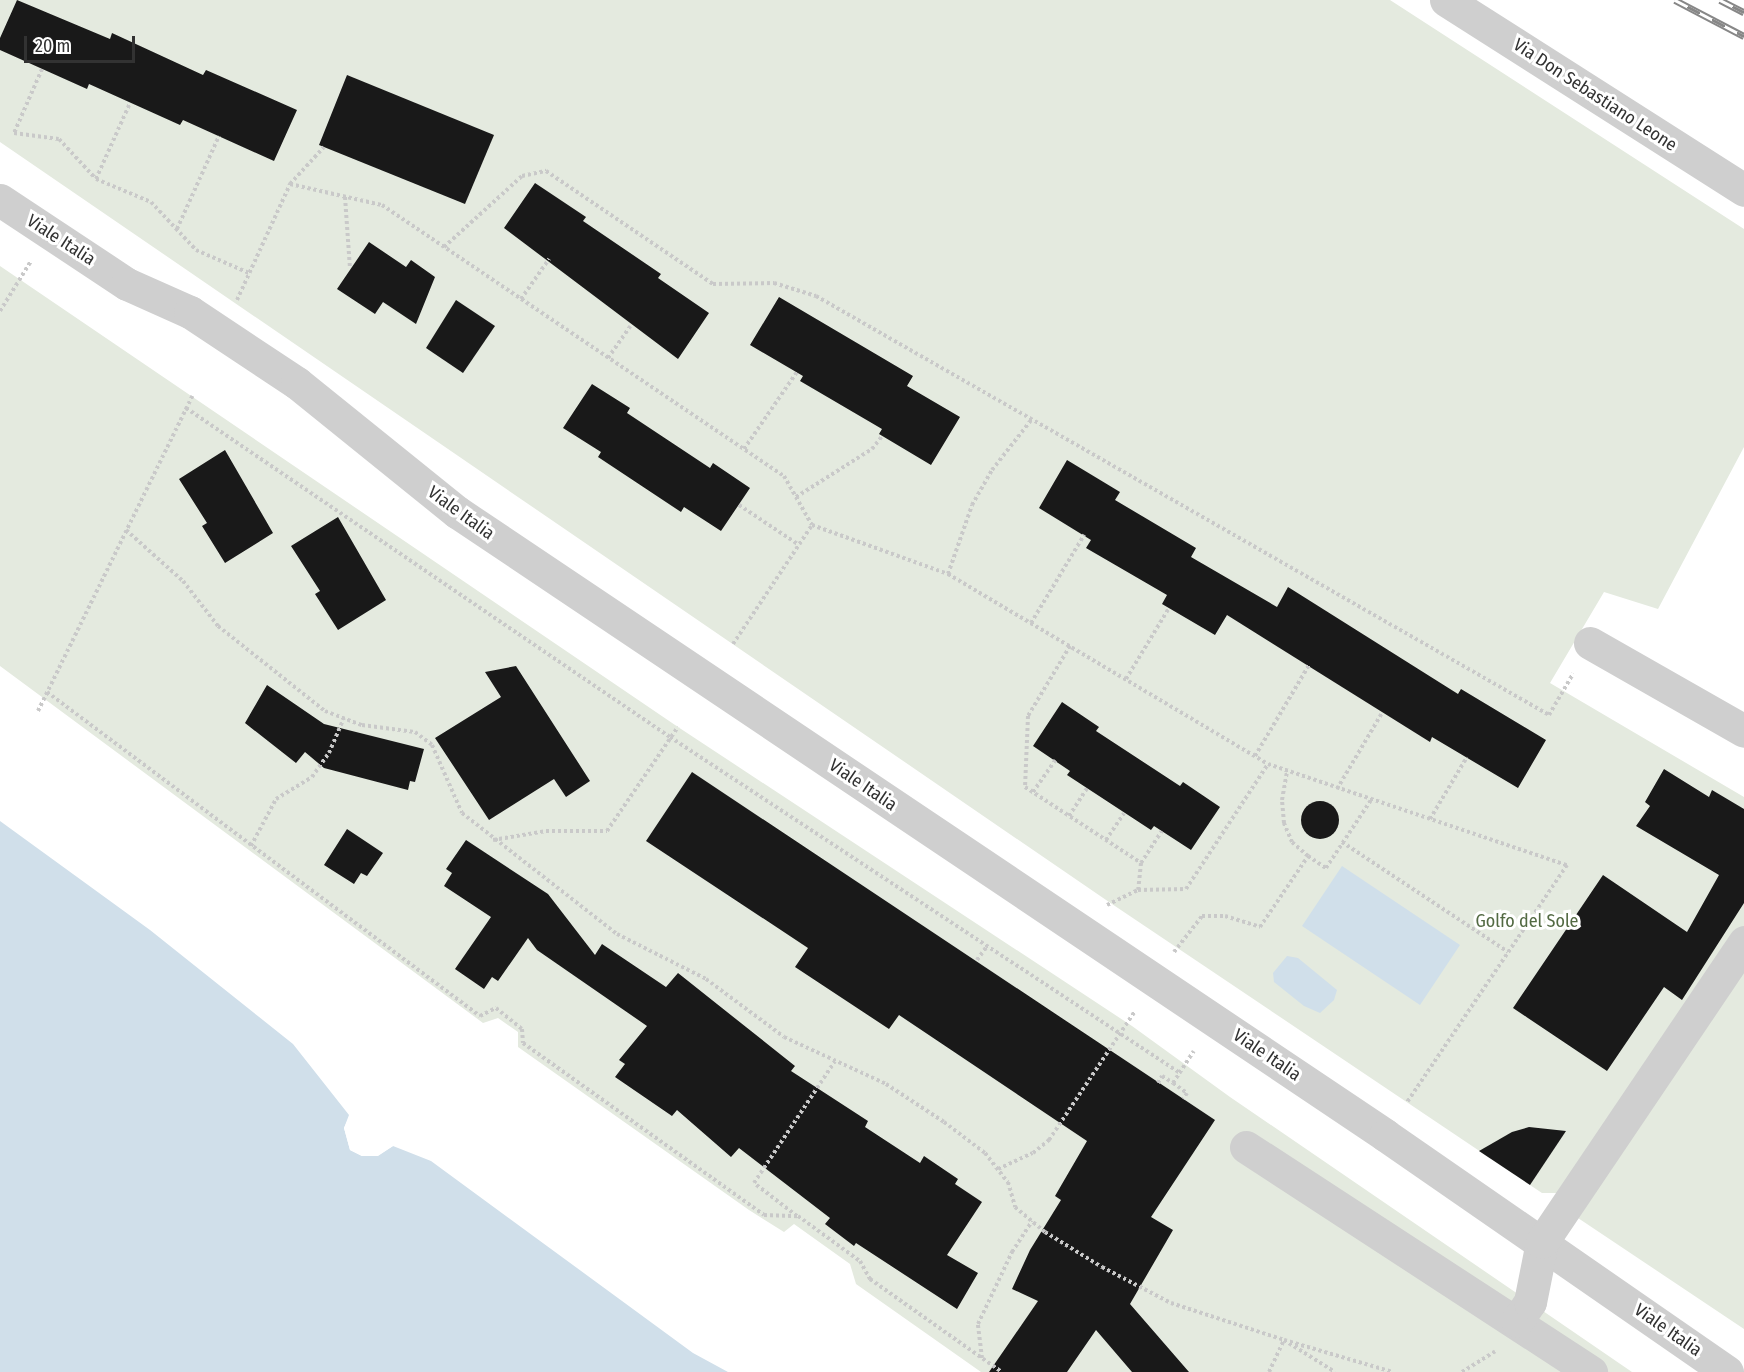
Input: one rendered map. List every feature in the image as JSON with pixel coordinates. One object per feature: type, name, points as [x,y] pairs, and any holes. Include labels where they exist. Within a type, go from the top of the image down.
[{"type":"street","name":"Via Don Sebastiano Leone","points":[[1446,0],[1744,190]]},
{"type":"street","name":"Viale Italia","points":[[0,200],[127,284],[190,312],[297,383],[457,512],[1215,1020],[1542,1242],[1727,1372]]},
{"type":"street","points":[[1590,643],[1744,730]]},
{"type":"street","points":[[1517,1321],[1530,1302],[1542,1242],[1744,942]]},
{"type":"street","points":[[1246,1147],[1517,1321],[1591,1372]]},
{"type":"path","points":[[42,69],[14,133],[59,139],[96,179],[151,202],[196,250],[249,273]]},
{"type":"path","points":[[96,179],[130,103]]},
{"type":"path","points":[[177,229],[219,136]]},
{"type":"path","points":[[235,303],[290,184],[324,147]]},
{"type":"path","points":[[444,247],[522,176],[546,171],[713,284],[774,283],[816,296],[1549,715],[1590,643]]},
{"type":"path","points":[[290,184],[382,206],[784,476],[812,525],[948,574],[1268,764],[1567,865],[1407,1102]]},
{"type":"path","points":[[345,197],[350,269]]},
{"type":"path","points":[[0,311],[49,233]]},
{"type":"path","points":[[521,299],[549,258]]},
{"type":"path","points":[[608,358],[630,326]]},
{"type":"path","points":[[744,449],[797,372]]},
{"type":"path","points":[[38,711],[192,396]]},
{"type":"path","points":[[186,408],[670,737],[1180,1073]]},
{"type":"path","points":[[948,574],[972,505],[992,470],[1032,419]]},
{"type":"path","points":[[796,497],[872,449],[882,436]]},
{"type":"path","points":[[739,505],[799,545]]},
{"type":"path","points":[[733,644],[812,525]]},
{"type":"path","points":[[126,530],[183,581],[218,626],[326,711],[392,731],[415,732],[432,745],[462,813],[493,840],[617,934],[706,979],[784,1037],[886,1084],[944,1122],[985,1153],[1008,1182],[1015,1207],[1032,1221],[1102,1267],[1171,1303],[1393,1372]]},
{"type":"path","points":[[1031,623],[1084,535]]},
{"type":"path","points":[[1126,679],[1169,608]]},
{"type":"path","points":[[1070,646],[1028,716],[1025,787],[1141,863]]},
{"type":"path","points":[[1255,756],[1309,664]]},
{"type":"path","points":[[47,692],[480,1016],[496,1008],[522,1029],[523,1044],[764,1215],[798,1216]]},
{"type":"path","points":[[1337,789],[1382,713]]},
{"type":"path","points":[[251,846],[276,799],[312,777],[329,753],[344,718]]},
{"type":"path","points":[[493,840],[546,831],[608,831],[678,727]]},
{"type":"path","points":[[1430,819],[1467,757]]},
{"type":"path","points":[[1033,792],[1054,760]]},
{"type":"path","points":[[1109,902],[1137,890],[1186,889],[1268,764]]},
{"type":"path","points":[[1287,771],[1282,800],[1284,823],[1292,842],[1326,868],[1371,800]]},
{"type":"path","points":[[1069,816],[1087,788]]},
{"type":"path","points":[[1106,840],[1124,813]]},
{"type":"path","points":[[1137,890],[1141,863],[1162,831]]},
{"type":"path","points":[[1342,842],[1508,952]]},
{"type":"path","points":[[1177,947],[1196,920],[1212,914],[1260,927],[1308,856]]},
{"type":"path","points":[[977,960],[987,946]]},
{"type":"path","points":[[1173,1083],[1215,1020]]},
{"type":"path","points":[[997,1169],[1033,1153],[1049,1140],[1120,1034]]},
{"type":"path","points":[[835,1061],[754,1183],[860,1261],[870,1279],[1002,1372]]},
{"type":"path","points":[[1158,1083],[1162,1076],[1173,1083],[1187,1093],[1183,1099]]},
{"type":"path","points":[[982,1358],[978,1324],[1012,1252],[1032,1221]]},
{"type":"path","points":[[1269,1372],[1284,1340]]},
{"type":"path","points":[[1284,1340],[1335,1372]]},
{"type":"green space","name":"Golfo del Sole","points":[[0,0],[1390,0],[1744,229],[1744,447],[1658,609],[1604,592],[1550,683],[1744,797],[1744,1329],[1578,1218],[1556,1193],[1542,1193],[1109,902],[0,142]]},
{"type":"green space","points":[[0,266],[678,727],[1132,1026],[1230,1097],[1632,1372],[981,1372],[856,1284],[850,1264],[794,1224],[784,1232],[749,1210],[518,1047],[518,1032],[498,1018],[483,1023],[0,666]]},
{"type":"shaded area","points":[[0,821],[150,930],[293,1044],[349,1115],[344,1128],[350,1150],[362,1156],[377,1156],[393,1146],[431,1161],[693,1353],[728,1372],[0,1372]]},
{"type":"shaded area","points":[[1342,866],[1460,945],[1420,1005],[1302,926]]},
{"type":"shaded area","points":[[1287,956],[1298,958],[1337,990],[1334,1000],[1320,1013],[1304,1006],[1274,982],[1273,973]]},
{"type":"pier","points":[[351,1113],[347,1128],[352,1148],[377,1153],[395,1143],[393,1146],[378,1156],[362,1156],[350,1150],[344,1128]]},
{"type":"building","points":[[17,0],[110,39],[112,33],[203,75],[206,70],[297,110],[274,161],[183,120],[180,125],[89,84],[87,89],[0,50],[0,38]]},
{"type":"building","points":[[347,75],[494,135],[465,204],[319,145]]},
{"type":"building","points":[[535,183],[586,217],[583,221],[661,274],[658,278],[709,313],[678,359],[504,228]]},
{"type":"building","points":[[369,242],[406,267],[411,260],[435,277],[416,324],[383,302],[375,314],[337,289]]},
{"type":"building","points":[[779,297],[913,376],[907,386],[960,417],[931,465],[879,434],[882,429],[800,381],[803,376],[750,345]]},
{"type":"building","points":[[456,300],[495,326],[463,373],[426,348]]},
{"type":"building","points":[[592,384],[630,408],[627,413],[710,468],[713,463],[750,488],[721,531],[684,507],[681,512],[598,457],[601,452],[563,428]]},
{"type":"building","points":[[225,450],[273,533],[225,563],[202,526],[207,523],[179,479]]},
{"type":"building","points":[[1067,460],[1120,492],[1115,500],[1196,548],[1191,557],[1277,607],[1288,587],[1458,694],[1461,689],[1546,740],[1518,788],[1432,737],[1430,742],[1227,615],[1215,635],[1162,604],[1167,595],[1086,548],[1091,540],[1039,508]]},
{"type":"building","points":[[338,517],[386,600],[338,630],[315,594],[320,591],[291,546]]},
{"type":"building","points":[[516,666],[590,781],[566,797],[554,779],[489,820],[435,738],[501,697],[485,672]]},
{"type":"building","points":[[267,685],[324,724],[424,749],[415,782],[410,781],[408,790],[324,768],[305,752],[296,763],[245,723]]},
{"type":"building","points":[[1062,702],[1099,727],[1096,731],[1180,786],[1183,782],[1220,807],[1191,850],[1154,826],[1151,830],[1067,775],[1070,771],[1033,746]]},
{"type":"building","points":[[1664,769],[1709,797],[1712,790],[1744,809],[1744,903],[1682,1000],[1664,987],[1607,1071],[1513,1008],[1603,875],[1687,932],[1719,875],[1636,826],[1650,806],[1645,802]]},
{"type":"building","points":[[692,772],[1215,1120],[1151,1217],[1173,1230],[1130,1304],[1189,1372],[1132,1372],[1096,1330],[1067,1372],[989,1372],[1038,1301],[1012,1289],[1030,1250],[1061,1200],[1055,1196],[1087,1141],[899,1015],[889,1029],[795,967],[808,948],[646,841]]},
{"type":"building","points":[[1320,801],[1334,806],[1339,820],[1334,834],[1320,839],[1306,834],[1301,820],[1306,806]]},
{"type":"building","points":[[347,829],[383,853],[367,876],[361,873],[354,884],[324,865]]},
{"type":"building","points":[[466,840],[548,894],[595,955],[602,944],[666,987],[678,973],[795,1066],[791,1071],[868,1121],[865,1127],[920,1163],[924,1156],[958,1179],[955,1184],[982,1202],[947,1255],[978,1273],[957,1309],[856,1243],[854,1246],[825,1224],[830,1218],[739,1148],[731,1157],[677,1110],[672,1116],[615,1077],[625,1064],[619,1060],[647,1026],[537,950],[528,938],[498,981],[492,977],[484,989],[455,969],[491,917],[444,886],[452,873],[446,869]]},
{"type":"building","points":[[1529,1127],[1566,1131],[1530,1185],[1479,1151],[1512,1132]]},
{"type":"railway","points":[[1675,0],[1744,36]]},
{"type":"railway","points":[[1720,0],[1744,12]]}]
